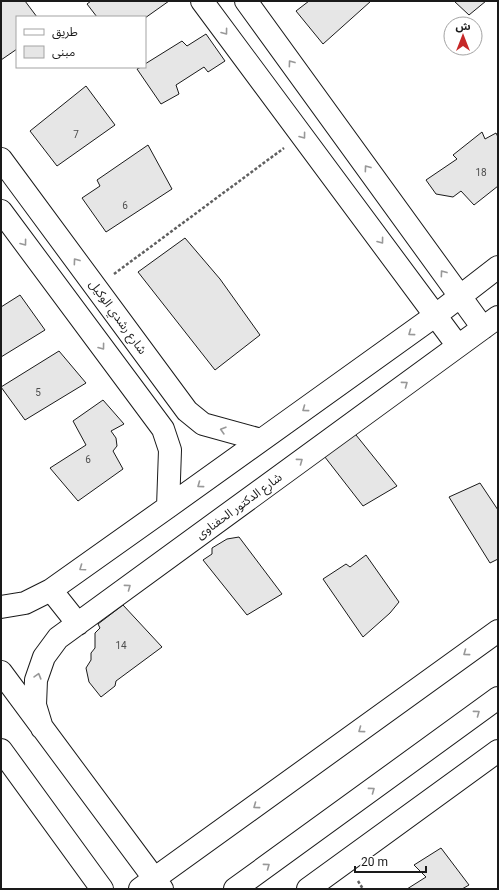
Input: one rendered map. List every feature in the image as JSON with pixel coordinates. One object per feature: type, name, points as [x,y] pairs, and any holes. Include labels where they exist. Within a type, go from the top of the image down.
[{"type":"street","points":[[202,1],[458,346]]},
{"type":"street","points":[[246,1],[460,296],[490,322]]},
{"type":"street","name":"شارع رشدي الوكيل","points":[[1,159],[187,410],[203,424],[261,440]]},
{"type":"street","points":[[1,212],[163,429],[170,450],[168,507]]},
{"type":"street","points":[[1,607],[25,603],[51,590],[436,315],[498,268]]},
{"type":"street","name":"شارع الدكتور الحفناوى","points":[[42,728],[35,704],[36,680],[44,657],[58,638],[490,322]]},
{"type":"street","points":[[51,590],[78,624]]},
{"type":"street","points":[[1,672],[42,728],[152,886],[498,631]]},
{"type":"street","points":[[235,889],[498,698]]},
{"type":"street","points":[[1,750],[102,889]]},
{"type":"street","points":[[308,889],[498,751]]},
{"type":"path","points":[[96,288],[302,134]]},
{"type":"building","points":[[25,1],[36,16],[16,16],[16,50],[1,60],[1,2]]},
{"type":"building","points":[[91,1],[169,1],[146,17],[146,16],[96,16],[87,4]]},
{"type":"building","points":[[309,1],[371,1],[323,44],[296,11]]},
{"type":"building","points":[[454,1],[486,1],[469,15]]},
{"type":"building","points":[[206,34],[225,61],[208,72],[204,67],[176,85],[179,94],[161,104],[137,69],[146,68],[146,63],[182,41],[187,46]]},
{"type":"building","points":[[86,86],[115,125],[57,166],[30,131]]},
{"type":"building","points":[[482,132],[485,139],[496,133],[498,137],[498,186],[474,205],[461,191],[453,197],[436,194],[426,180],[457,159],[453,155]]},
{"type":"building","points":[[148,145],[172,189],[106,232],[82,198],[100,186],[97,180]]},
{"type":"building","points":[[185,238],[220,279],[260,335],[215,370],[138,272]]},
{"type":"building","points":[[20,295],[45,330],[1,357],[1,307]]},
{"type":"building","points":[[59,351],[86,383],[25,420],[1,387]]},
{"type":"building","points":[[103,400],[124,424],[111,431],[116,438],[117,446],[113,451],[123,469],[78,501],[50,468],[86,445],[73,421]]},
{"type":"building","points":[[352,430],[397,486],[363,506],[321,452]]},
{"type":"building","points":[[480,483],[498,510],[498,559],[490,563],[449,497]]},
{"type":"building","points":[[239,537],[282,594],[247,615],[203,560],[212,554],[212,548],[227,539]]},
{"type":"building","points":[[366,555],[399,602],[390,613],[363,637],[323,579],[346,564],[350,567]]},
{"type":"building","points":[[123,605],[162,647],[116,681],[115,686],[101,697],[89,682],[86,668],[91,660],[91,653],[95,648],[95,633],[100,628],[98,624]]},
{"type":"building","points":[[441,848],[469,885],[462,889],[407,889],[426,877],[414,865]]}]
